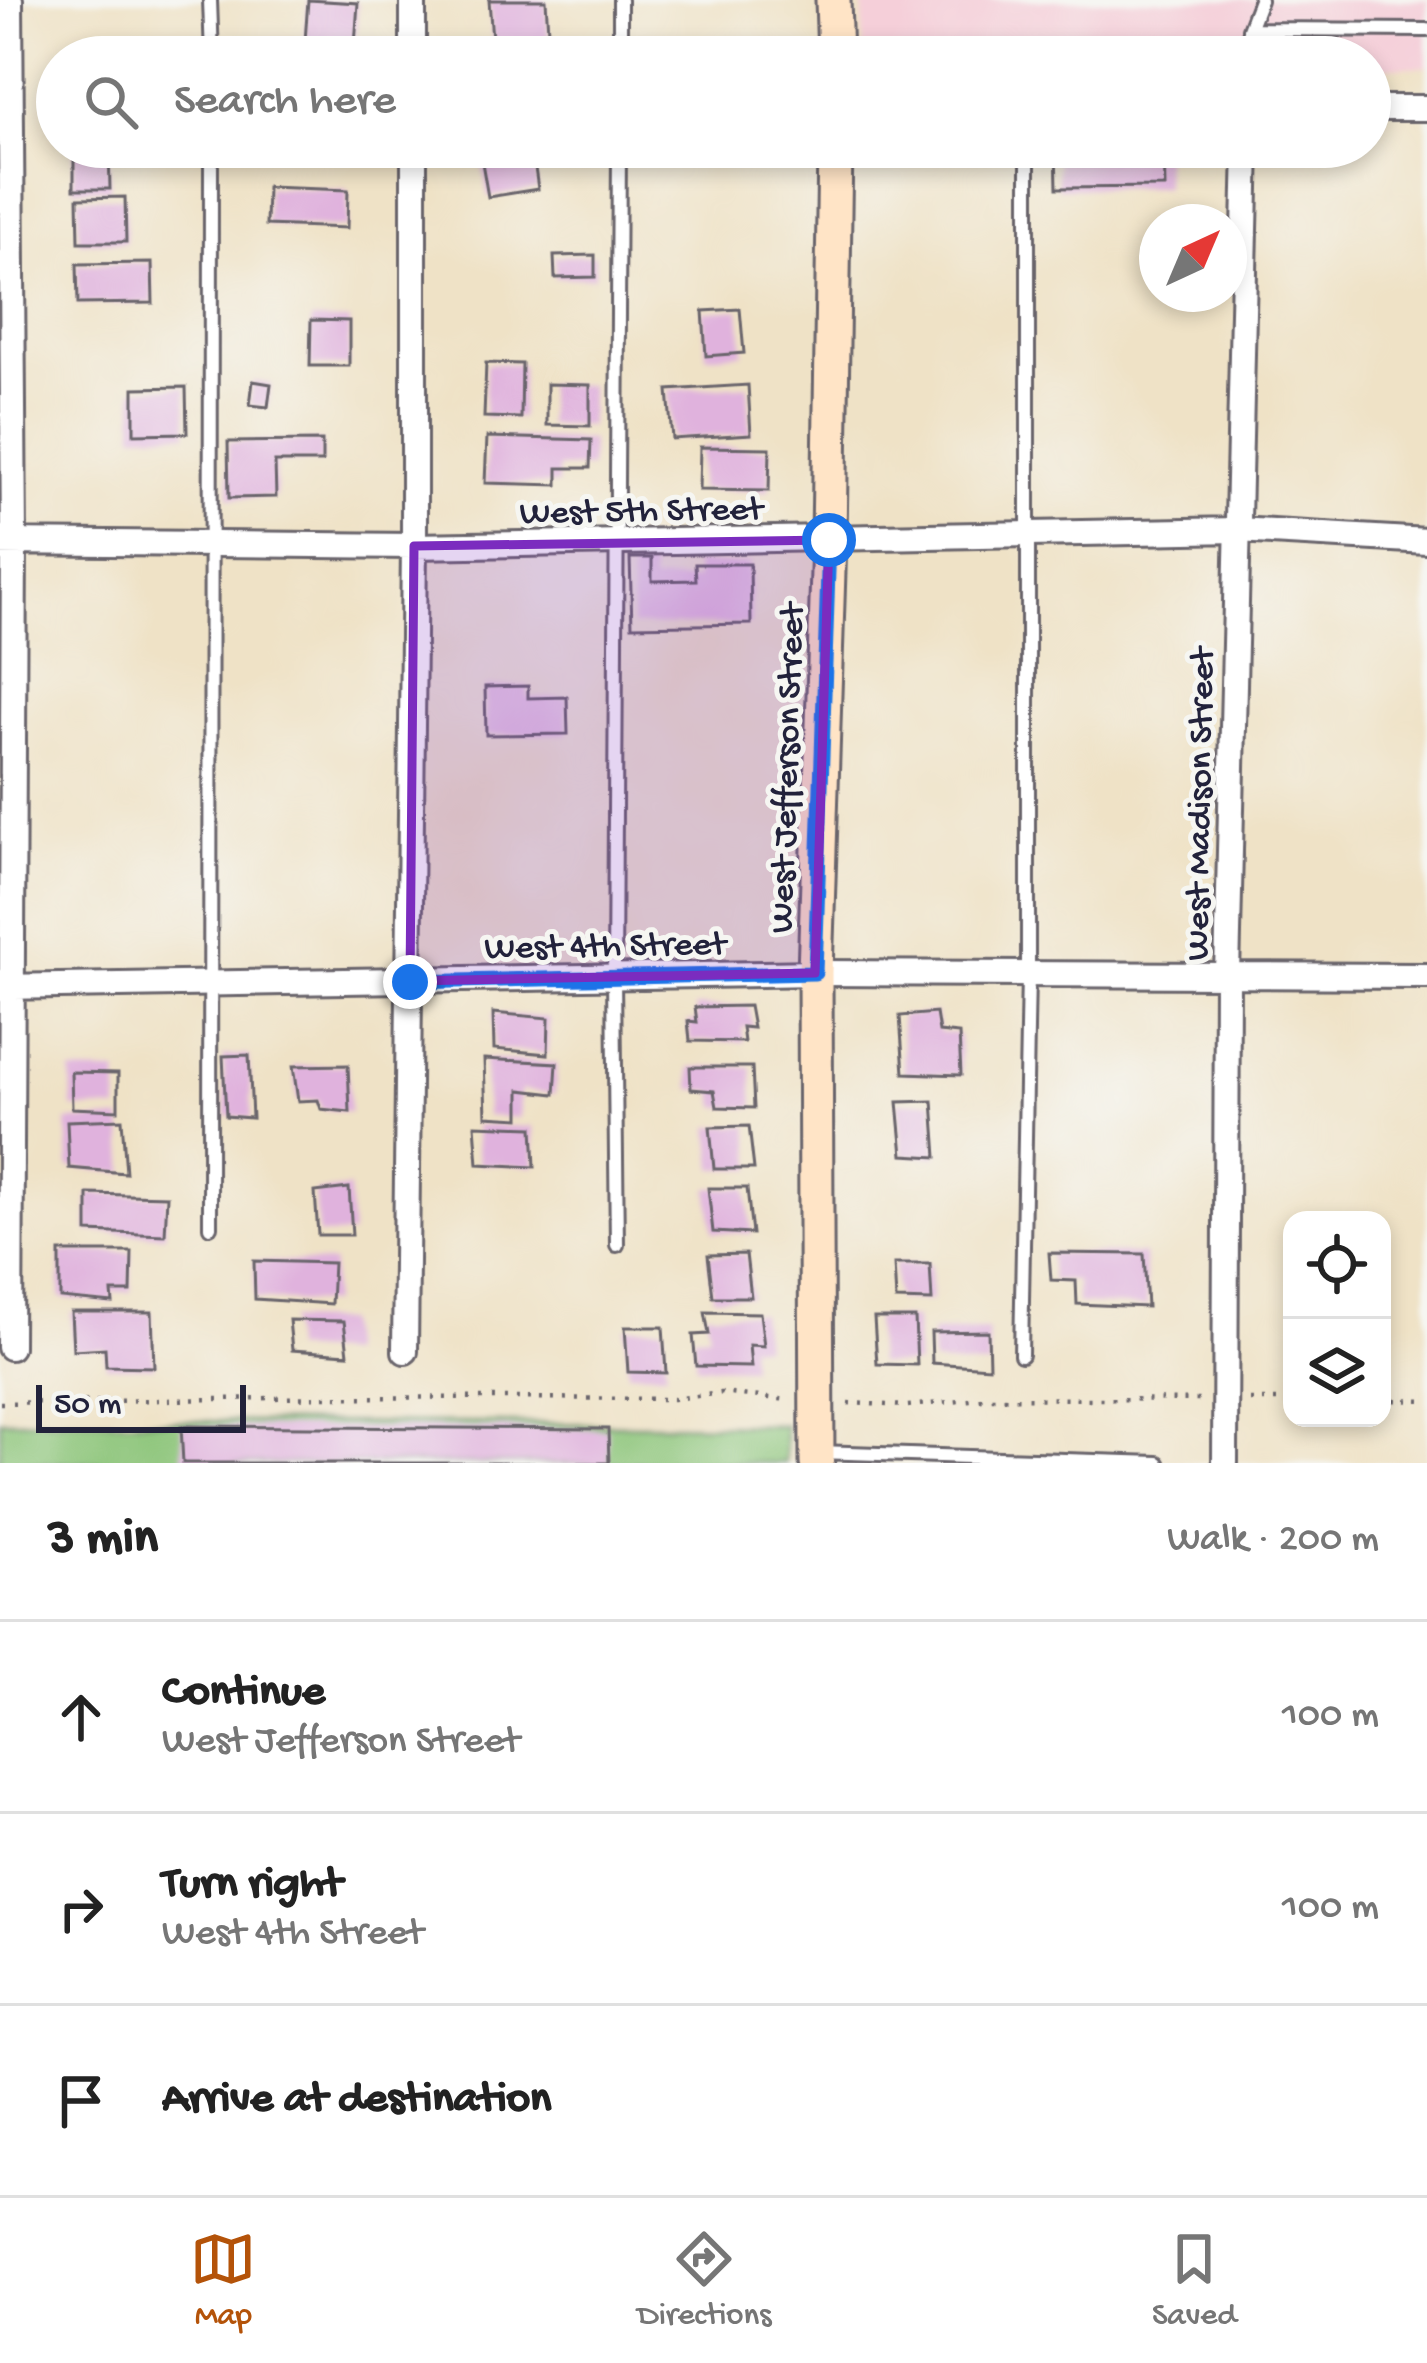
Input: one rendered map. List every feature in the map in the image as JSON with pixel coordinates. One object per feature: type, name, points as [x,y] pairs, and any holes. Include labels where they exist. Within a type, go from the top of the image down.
[{"type":"street","points":[[10,0],[5,987],[10,1346]]},
{"type":"street","points":[[413,0],[413,36]]},
{"type":"street","points":[[833,0],[834,36]]},
{"type":"street","points":[[1391,108],[1427,108]]},
{"type":"street","points":[[405,1351],[413,168]]},
{"type":"street","name":"West Jefferson Street","points":[[817,1457],[815,973],[835,168]]},
{"type":"street","name":"West Madison Street","points":[[1226,1463],[1227,975],[1247,168]]},
{"type":"street","name":"West 5th Street","points":[[7,542],[414,546],[1238,530],[1427,541]]},
{"type":"street","name":"West 4th Street","points":[[5,987],[815,973],[1427,976]]},
{"type":"lane","points":[[210,0],[211,36]]},
{"type":"lane","points":[[620,0],[620,36]]},
{"type":"lane","points":[[1249,36],[1260,0]]},
{"type":"lane","points":[[1249,29],[1427,30]]},
{"type":"lane","points":[[211,168],[211,1227]]},
{"type":"lane","points":[[617,1245],[619,168]]},
{"type":"lane","points":[[1021,1355],[1028,974],[1028,168]]},
{"type":"lane","points":[[817,1457],[1158,1463]]},
{"type":"path","points":[[0,1403],[326,1397],[652,1400],[722,1394],[907,1406],[992,1398],[1283,1400]]},
{"type":"path","points":[[1391,1400],[1427,1401]]},
{"type":"highlighted area","points":[[829,540],[815,973],[410,981],[414,546]]},
{"type":"shaded area","points":[[863,0],[1427,0],[1427,67],[1391,67],[1391,36],[863,36]]},
{"type":"green space","points":[[0,1420],[785,1425],[785,1463],[0,1463]]},
{"type":"building","points":[[308,0],[358,3],[356,36],[305,36]]},
{"type":"building","points":[[489,0],[546,0],[548,36],[492,36]]},
{"type":"building","points":[[74,168],[110,168],[110,189],[74,189]]},
{"type":"building","points":[[483,168],[535,168],[538,189],[488,197]]},
{"type":"building","points":[[1057,168],[1165,168],[1165,187],[1057,188]]},
{"type":"building","points":[[267,187],[348,190],[347,228],[266,225]]},
{"type":"building","points":[[125,197],[126,242],[79,242],[78,198]]},
{"type":"building","points":[[595,255],[595,277],[555,278],[554,256]]},
{"type":"building","points":[[152,263],[153,303],[78,304],[77,264]]},
{"type":"building","points":[[740,309],[744,353],[706,356],[703,311]]},
{"type":"building","points":[[311,320],[349,321],[349,366],[310,366]]},
{"type":"building","points":[[486,363],[522,364],[521,418],[484,417]]},
{"type":"building","points":[[253,381],[271,384],[268,407],[250,405]]},
{"type":"building","points":[[547,384],[590,385],[590,426],[547,425]]},
{"type":"building","points":[[748,385],[751,434],[672,439],[668,390]]},
{"type":"building","points":[[186,387],[187,433],[134,434],[134,388]]},
{"type":"building","points":[[487,437],[591,440],[590,468],[558,468],[558,485],[485,483]]},
{"type":"building","points":[[322,441],[322,462],[275,462],[276,497],[229,498],[228,442]]},
{"type":"building","points":[[700,447],[770,448],[769,491],[699,490]]},
{"type":"building","points":[[630,558],[652,558],[652,581],[696,580],[695,564],[750,564],[751,624],[632,626]]},
{"type":"building","points":[[528,686],[528,698],[567,697],[568,734],[486,735],[485,687]]},
{"type":"building","points":[[749,1006],[753,1028],[742,1027],[744,1042],[690,1041],[688,1021],[697,1022],[695,1007]]},
{"type":"building","points":[[493,1013],[549,1018],[548,1054],[494,1049]]},
{"type":"building","points":[[936,1013],[939,1032],[959,1034],[961,1075],[904,1073],[900,1016]]},
{"type":"building","points":[[249,1055],[252,1118],[226,1116],[223,1056]]},
{"type":"building","points":[[484,1059],[557,1063],[555,1094],[520,1090],[520,1118],[486,1116]]},
{"type":"building","points":[[348,1065],[350,1112],[321,1109],[318,1100],[298,1101],[293,1066]]},
{"type":"building","points":[[690,1067],[752,1067],[754,1108],[717,1107],[714,1091],[691,1089]]},
{"type":"building","points":[[71,1072],[118,1073],[118,1110],[72,1108]]},
{"type":"building","points":[[933,1101],[937,1157],[903,1155],[898,1102]]},
{"type":"building","points":[[122,1119],[126,1173],[69,1168],[67,1121]]},
{"type":"building","points":[[475,1125],[533,1127],[535,1167],[478,1164]]},
{"type":"building","points":[[749,1126],[754,1169],[714,1169],[710,1127]]},
{"type":"building","points":[[349,1188],[352,1235],[318,1235],[315,1192]]},
{"type":"building","points":[[708,1188],[747,1188],[752,1234],[713,1232]]},
{"type":"building","points":[[88,1194],[167,1196],[165,1235],[88,1232]]},
{"type":"building","points":[[60,1252],[132,1252],[131,1292],[112,1292],[113,1303],[60,1298]]},
{"type":"building","points":[[1049,1253],[1144,1254],[1147,1307],[1077,1304],[1076,1281],[1051,1280]]},
{"type":"building","points":[[746,1254],[751,1297],[713,1297],[708,1255]]},
{"type":"building","points":[[254,1261],[333,1263],[331,1304],[255,1299]]},
{"type":"building","points":[[894,1264],[930,1264],[932,1301],[896,1300]]},
{"type":"building","points":[[71,1312],[152,1312],[154,1367],[106,1366],[105,1348],[73,1350]]},
{"type":"building","points":[[705,1312],[760,1313],[764,1346],[749,1345],[751,1367],[696,1366],[693,1335],[709,1334]]},
{"type":"building","points":[[874,1318],[915,1318],[917,1365],[877,1364]]},
{"type":"building","points":[[289,1320],[344,1321],[348,1354],[292,1350]]},
{"type":"building","points":[[625,1327],[663,1327],[666,1373],[628,1372]]},
{"type":"building","points":[[988,1331],[989,1367],[932,1363],[931,1332]]},
{"type":"building","points":[[181,1426],[608,1429],[609,1463],[183,1463]]},
{"type":"route","points":[[410,982],[815,973],[829,540]]}]
